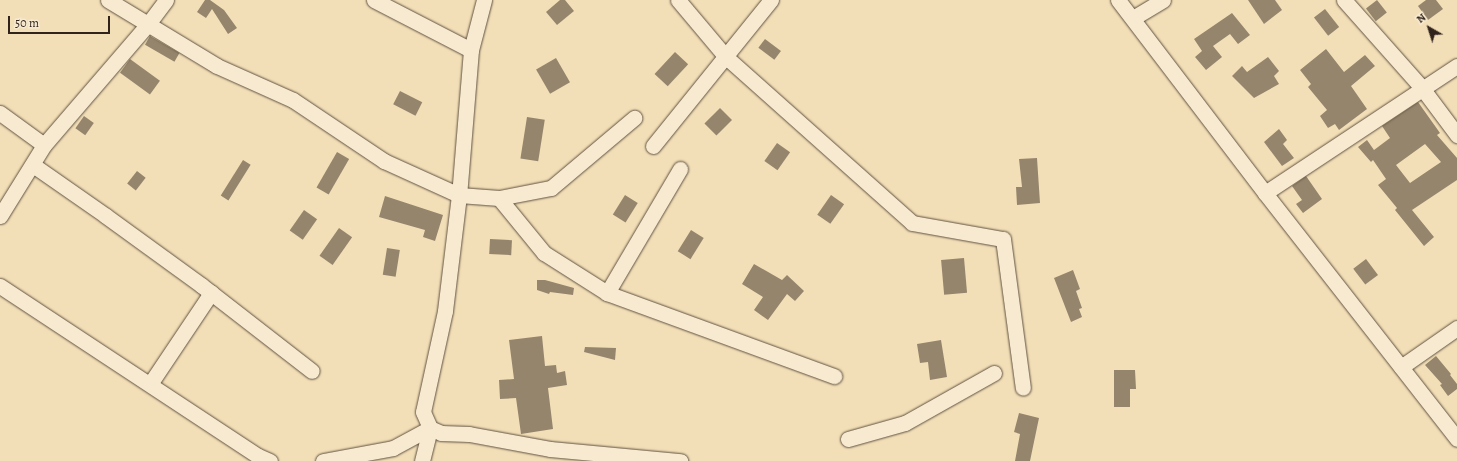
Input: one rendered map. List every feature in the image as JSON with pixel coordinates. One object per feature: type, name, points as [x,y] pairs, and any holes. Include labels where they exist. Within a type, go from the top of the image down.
[{"type":"street","points":[[108,0],[217,66],[293,100],[384,161],[459,196],[499,198],[551,188],[634,118]]},
{"type":"street","points":[[0,216],[44,145],[148,24],[166,0]]},
{"type":"street","points":[[374,0],[471,50]]},
{"type":"street","points":[[422,461],[430,428],[423,412],[445,310],[459,196],[471,50],[484,0]]},
{"type":"street","points":[[678,0],[726,57],[912,223],[1003,239],[1023,388]]},
{"type":"street","points":[[653,146],[771,0]]},
{"type":"street","points":[[1118,0],[1265,193],[1457,439]]},
{"type":"street","points":[[1133,18],[1163,0]]},
{"type":"street","points":[[1344,0],[1422,88],[1457,135]]},
{"type":"street","points":[[1265,193],[1457,66]]},
{"type":"street","points":[[0,114],[44,145]]},
{"type":"street","points":[[33,165],[211,292],[312,372]]},
{"type":"street","points":[[607,293],[680,169]]},
{"type":"street","points":[[499,198],[544,253],[607,293],[834,376]]},
{"type":"street","points":[[0,286],[258,456],[270,461]]},
{"type":"street","points":[[150,384],[211,292]]},
{"type":"street","points":[[1401,367],[1457,328]]},
{"type":"street","points":[[848,440],[905,423],[994,373]]},
{"type":"street","points":[[323,461],[393,448],[430,428]]},
{"type":"street","points":[[430,428],[441,433],[469,434],[550,449],[680,461]]},
{"type":"building","points":[[205,0],[210,0],[224,10],[237,28],[228,34],[212,9],[206,18],[197,12]]},
{"type":"building","points":[[560,0],[565,0],[574,11],[557,25],[546,12]]},
{"type":"building","points":[[1248,0],[1275,0],[1282,10],[1264,24]]},
{"type":"building","points":[[1377,0],[1387,13],[1376,21],[1366,9]]},
{"type":"building","points":[[1426,0],[1436,0],[1443,9],[1428,20],[1418,6]]},
{"type":"building","points":[[1325,9],[1339,27],[1328,36],[1314,18]]},
{"type":"building","points":[[1232,13],[1250,35],[1238,44],[1230,34],[1213,46],[1222,57],[1206,70],[1195,57],[1202,51],[1194,39]]},
{"type":"building","points":[[150,36],[179,53],[174,62],[145,45]]},
{"type":"building","points":[[765,39],[781,51],[774,60],[758,48]]},
{"type":"building","points":[[1326,49],[1344,72],[1365,55],[1375,66],[1351,86],[1367,109],[1339,130],[1335,124],[1328,128],[1320,116],[1327,110],[1308,87],[1311,84],[1300,70]]},
{"type":"building","points":[[675,52],[688,64],[668,86],[655,74]]},
{"type":"building","points":[[1268,57],[1279,71],[1274,76],[1279,84],[1254,98],[1232,76],[1242,66],[1247,72]]},
{"type":"building","points":[[556,58],[570,82],[550,94],[536,70]]},
{"type":"building","points":[[130,59],[160,81],[150,95],[120,73]]},
{"type":"building","points":[[400,91],[422,102],[415,116],[393,104]]},
{"type":"building","points":[[1418,102],[1440,133],[1437,135],[1457,158],[1457,180],[1412,210],[1434,237],[1424,246],[1395,210],[1397,208],[1378,185],[1386,179],[1373,160],[1371,162],[1358,147],[1367,140],[1374,150],[1390,138],[1382,126]],"holes":[[[1425,144],[1441,162],[1410,183],[1396,165]]]},
{"type":"building","points":[[720,108],[732,120],[716,136],[704,124]]},
{"type":"building","points":[[84,116],[94,123],[85,135],[75,128]]},
{"type":"building","points":[[527,117],[545,120],[538,161],[520,158]]},
{"type":"building","points":[[1279,129],[1287,140],[1283,144],[1294,158],[1282,166],[1264,142]]},
{"type":"building","points":[[777,143],[790,152],[777,170],[764,161]]},
{"type":"building","points":[[337,152],[349,159],[329,195],[316,188]]},
{"type":"building","points":[[1037,158],[1040,203],[1017,205],[1016,187],[1022,187],[1019,159]]},
{"type":"building","points":[[243,160],[251,165],[228,200],[221,196]]},
{"type":"building","points":[[137,171],[146,178],[136,190],[127,184]]},
{"type":"building","points":[[1306,176],[1322,199],[1303,213],[1296,204],[1302,200],[1292,186]]},
{"type":"building","points":[[625,195],[638,203],[626,222],[613,215]]},
{"type":"building","points":[[831,195],[844,204],[830,224],[817,215]]},
{"type":"building","points":[[385,196],[443,215],[435,241],[423,237],[425,230],[379,217]]},
{"type":"building","points":[[304,210],[317,219],[303,240],[290,230]]},
{"type":"building","points":[[339,228],[352,237],[333,265],[319,256]]},
{"type":"building","points":[[691,230],[704,238],[690,259],[678,251]]},
{"type":"building","points":[[490,239],[512,240],[511,255],[489,254]]},
{"type":"building","points":[[387,248],[400,250],[396,277],[383,275]]},
{"type":"building","points":[[964,258],[967,293],[944,295],[941,260]]},
{"type":"building","points":[[1366,259],[1378,275],[1365,285],[1353,269]]},
{"type":"building","points":[[754,264],[782,280],[787,275],[804,291],[795,301],[787,294],[768,320],[754,310],[763,297],[742,284]]},
{"type":"building","points":[[1073,270],[1080,289],[1076,291],[1082,308],[1079,309],[1082,317],[1071,322],[1054,278]]},
{"type":"building","points":[[537,280],[545,280],[574,288],[573,295],[550,292],[549,294],[537,290]]},
{"type":"building","points":[[542,336],[545,366],[556,365],[557,373],[565,371],[567,385],[548,388],[553,429],[521,434],[516,398],[500,399],[499,380],[514,379],[509,340]]},
{"type":"building","points":[[941,340],[947,377],[930,380],[928,362],[920,363],[917,344]]},
{"type":"building","points":[[585,347],[616,348],[615,360],[584,352]]},
{"type":"building","points":[[1436,356],[1457,384],[1457,389],[1448,396],[1440,385],[1442,384],[1425,365]]},
{"type":"building","points":[[1114,370],[1135,370],[1136,389],[1130,389],[1130,407],[1114,407]]},
{"type":"building","points":[[1019,413],[1039,418],[1030,461],[1015,461],[1020,434],[1014,432]]}]
